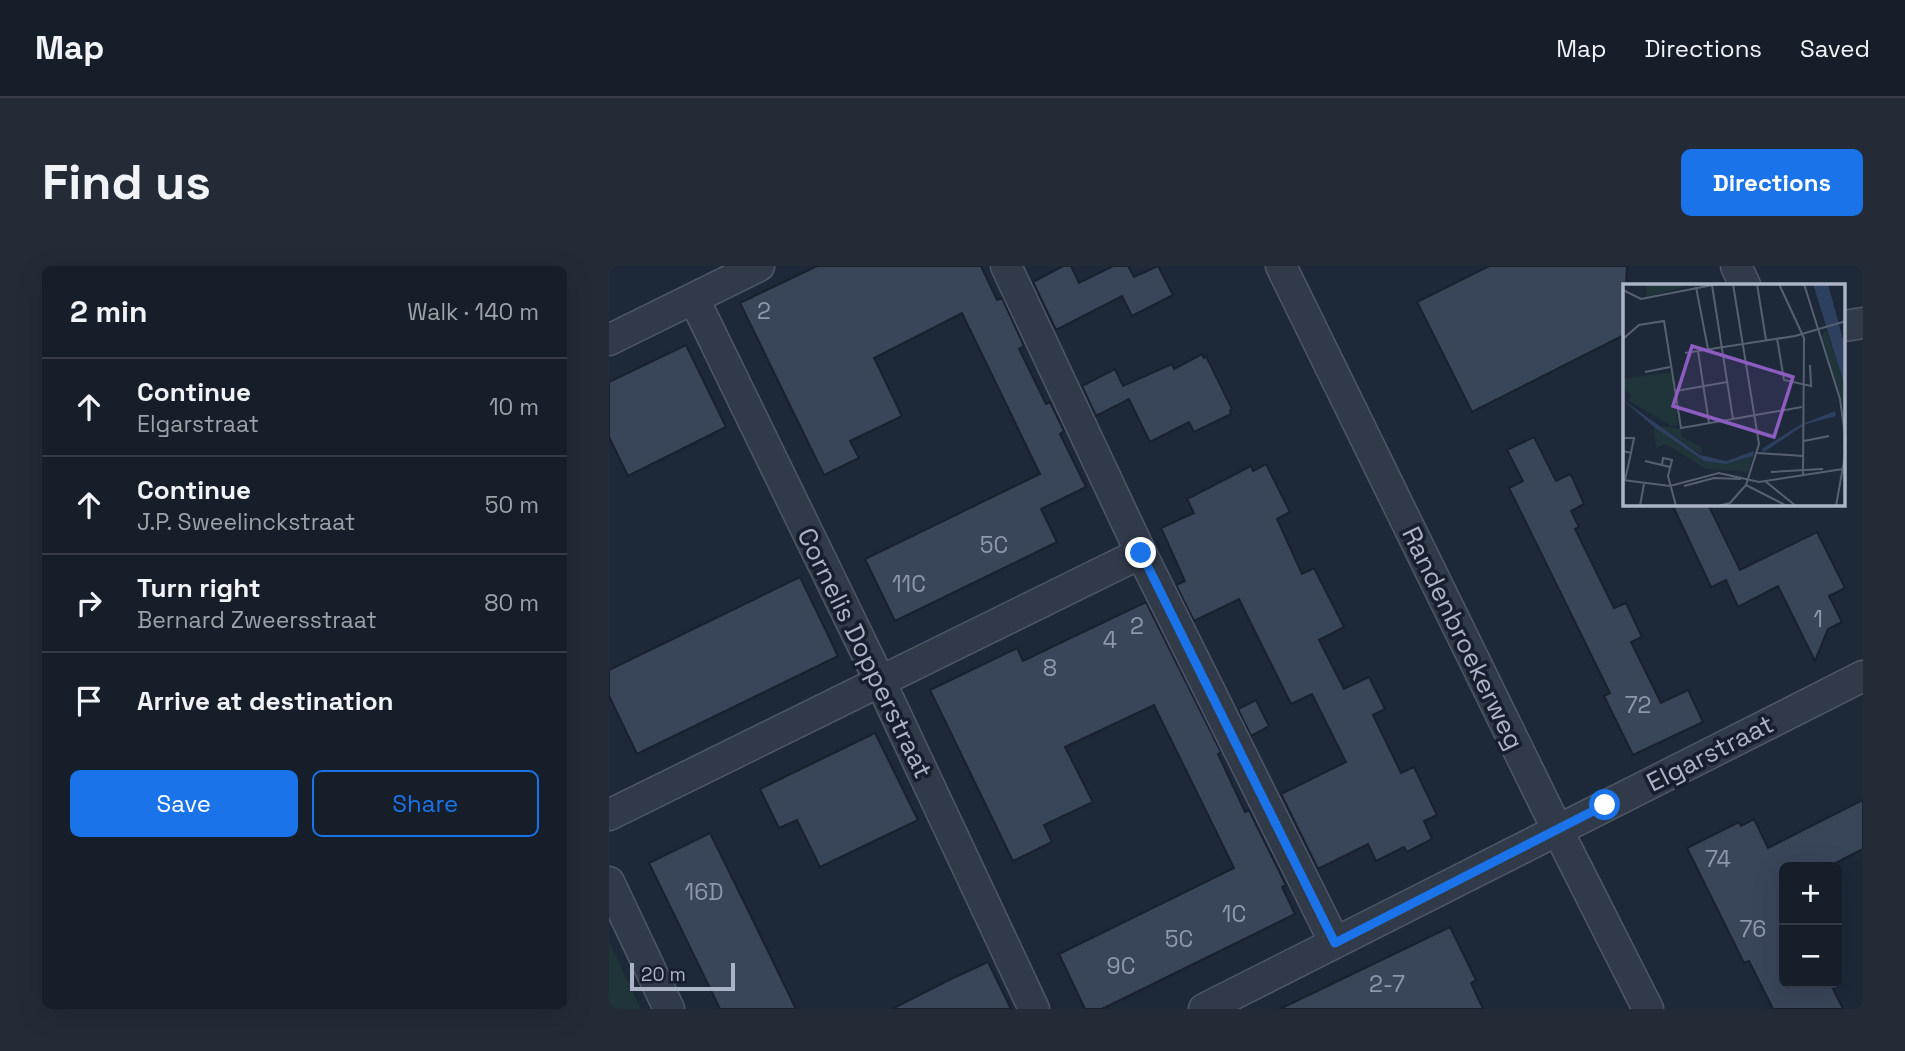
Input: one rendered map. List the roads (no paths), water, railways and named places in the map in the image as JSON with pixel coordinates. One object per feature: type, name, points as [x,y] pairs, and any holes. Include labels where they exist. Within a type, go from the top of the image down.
[{"type":"street","points":[[609,340],[759,266]]},
{"type":"street","points":[[1006,266],[1141,553],[1335,943]]},
{"type":"street","name":"Randenbroekerweg","points":[[1281,266],[1648,1009]]},
{"type":"street","points":[[1736,266],[1745,284]]},
{"type":"street","name":"Cornelis Dopperstraat","points":[[694,299],[880,681],[1034,1009]]},
{"type":"street","points":[[609,815],[1141,553]]},
{"type":"street","name":"Elgarstraat","points":[[1204,1009],[1863,676]]},
{"type":"street","points":[[609,882],[669,1009]]}]
